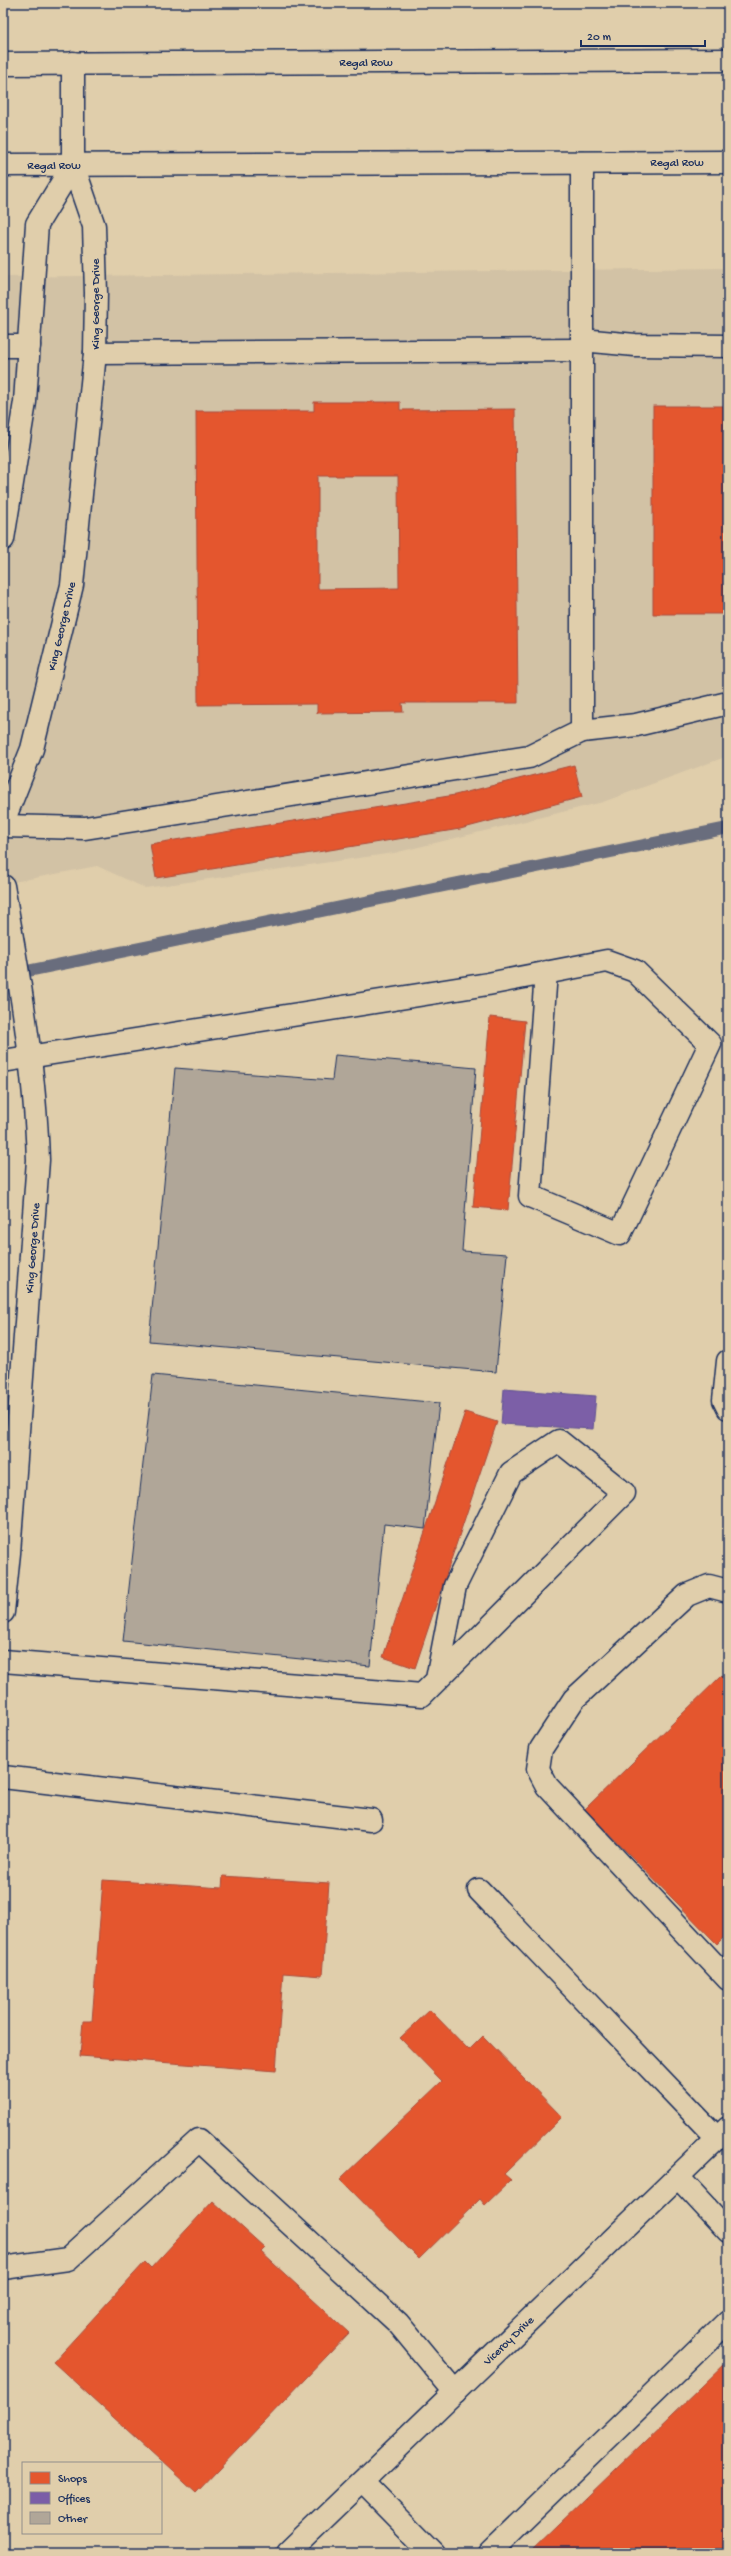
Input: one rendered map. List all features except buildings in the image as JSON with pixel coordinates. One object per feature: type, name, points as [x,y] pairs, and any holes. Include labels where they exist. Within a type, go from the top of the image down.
[{"type":"street","name":"Regal Row","points":[[3,64],[728,60]]},
{"type":"street","points":[[3,539],[24,402],[37,224],[73,165],[73,63]]},
{"type":"street","name":"Regal Row","points":[[3,165],[728,162]]},
{"type":"street","points":[[582,163],[582,731]]},
{"type":"street","name":"King George Drive","points":[[3,822],[32,749],[72,585],[95,353],[94,226],[73,165]]},
{"type":"street","points":[[95,353],[582,345],[728,346]]},
{"type":"street","points":[[3,346],[29,346]]},
{"type":"street","points":[[3,826],[84,828],[529,757],[582,731],[636,725],[728,703]]},
{"type":"street","name":"King George Drive","points":[[3,886],[26,1020],[36,1110],[38,1160],[6,1553],[3,1612]]},
{"type":"street","points":[[3,1061],[30,1058],[488,984],[546,972],[607,961],[635,971],[710,1044],[620,1234],[530,1196],[546,972]]},
{"type":"street","points":[[728,1360],[724,1400],[728,1408]]},
{"type":"street","points":[[3,1661],[422,1695],[624,1493],[559,1441],[511,1473],[455,1586],[437,1679]]},
{"type":"street","points":[[728,1591],[709,1586],[687,1595],[574,1699],[542,1749],[538,1769],[547,1786],[728,1979]]},
{"type":"street","points":[[3,1777],[371,1820]]},
{"type":"street","points":[[479,1890],[723,2133]]},
{"type":"street","name":"Viceroy Drive","points":[[288,2553],[723,2133]]},
{"type":"street","points":[[3,2268],[68,2259],[199,2140],[398,2323],[455,2392]]},
{"type":"street","points":[[678,2176],[728,2231]]},
{"type":"street","points":[[489,2553],[728,2321]]},
{"type":"street","points":[[362,2482],[432,2553]]},
{"type":"shaded area","points":[[728,268],[728,756],[603,802],[394,853],[145,888],[97,866],[3,884],[3,277]]},
{"type":"waterway","points":[[3,976],[728,828]]}]
